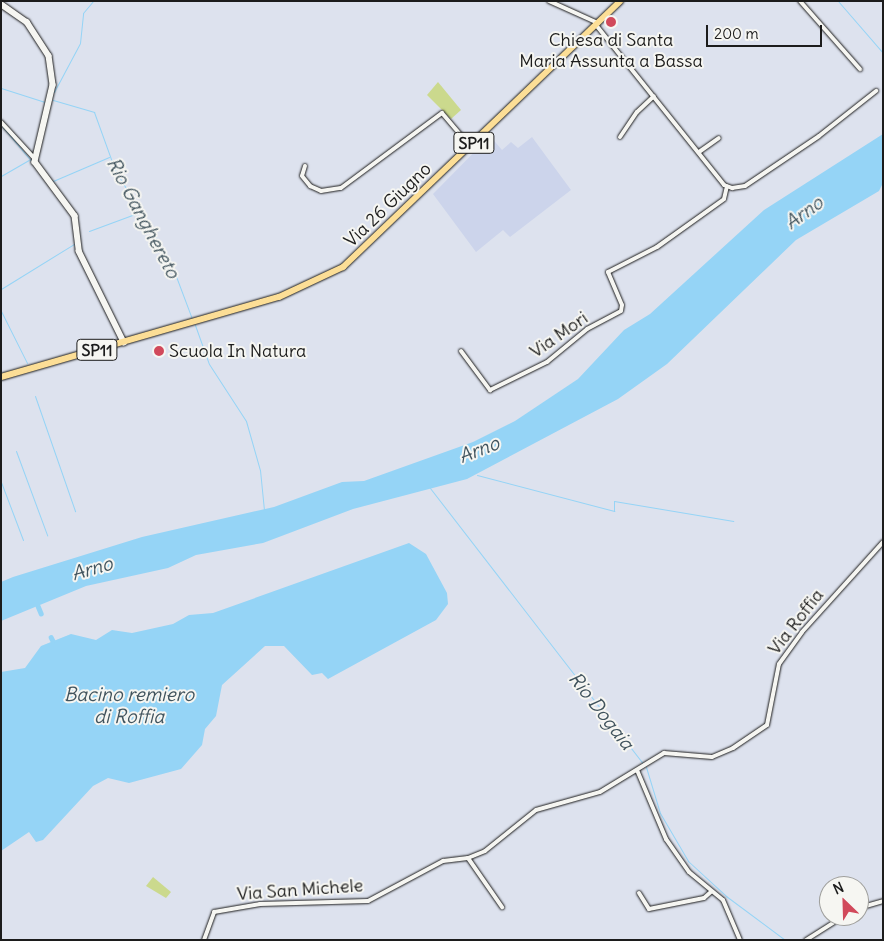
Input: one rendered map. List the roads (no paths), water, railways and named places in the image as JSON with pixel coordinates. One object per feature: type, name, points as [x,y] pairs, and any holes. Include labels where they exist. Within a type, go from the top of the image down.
[{"type":"main road","name":"Via 26 Giugno","points":[[124,342],[323,279],[357,256],[618,2]]},
{"type":"main road","name":"SP11","points":[[1,377],[124,342]]},
{"type":"street","points":[[549,1],[597,24],[727,186],[745,186],[876,91]]},
{"type":"street","points":[[800,1],[860,69]]},
{"type":"street","points":[[1,4],[27,22],[49,56],[53,85],[34,158]]},
{"type":"street","points":[[620,137],[637,112],[654,96]]},
{"type":"street","points":[[305,166],[302,176],[310,186],[322,191],[341,188],[442,113],[470,146]]},
{"type":"street","points":[[1,122],[34,158],[75,216],[79,251],[124,342]]},
{"type":"street","points":[[699,152],[719,138]]},
{"type":"street","name":"Via Mori","points":[[461,351],[490,390],[547,362],[587,330],[620,311],[622,305],[608,272],[657,247],[724,199],[727,186]]},
{"type":"street","name":"Via Roffia","points":[[642,768],[670,751],[712,757],[767,724],[779,664],[802,632],[883,542]]},
{"type":"street","name":"Via San Michele","points":[[204,940],[214,912],[260,904],[368,901],[443,861],[468,858],[503,840],[536,810],[600,792],[642,768]]},
{"type":"street","points":[[637,770],[666,839],[711,892],[723,900],[740,940]]},
{"type":"street","points":[[468,858],[502,907]]},
{"type":"street","points":[[639,893],[649,909],[704,898],[711,892]]},
{"type":"street","points":[[869,905],[883,901]]},
{"type":"street","points":[[806,940],[828,926]]},
{"type":"water","name":"Arno","points":[[883,134],[883,183],[879,191],[796,240],[667,364],[618,399],[467,479],[353,509],[263,543],[196,555],[168,568],[86,586],[1,621],[1,582],[13,577],[142,537],[274,507],[342,482],[364,481],[473,442],[515,421],[578,379],[624,330],[650,314],[764,210]]},
{"type":"water","name":"Bacino remiero di Roffia","points":[[409,543],[426,554],[447,593],[448,604],[436,620],[328,679],[322,673],[312,675],[284,646],[265,646],[222,685],[216,716],[205,729],[202,745],[181,769],[129,783],[108,778],[93,786],[43,840],[36,842],[29,832],[1,851],[1,672],[25,668],[41,646],[71,634],[96,640],[112,630],[132,633],[173,624],[189,615],[213,613]]},
{"type":"waterway","name":"Rio Ganghereto","points":[[54,92],[80,43],[83,13],[93,1]]},
{"type":"waterway","points":[[838,1],[883,53]]},
{"type":"waterway","points":[[1,88],[45,102]]},
{"type":"waterway","name":"Rio Ganghereto","points":[[53,100],[94,112],[115,170],[171,263],[192,319]]},
{"type":"waterway","points":[[1,125],[32,162]]},
{"type":"waterway","points":[[53,181],[109,157]]},
{"type":"waterway","points":[[1,176],[29,160]]},
{"type":"waterway","points":[[37,169],[48,184]]},
{"type":"waterway","points":[[89,231],[140,212]]},
{"type":"waterway","points":[[1,289],[74,244]]},
{"type":"waterway","points":[[1,311],[27,363]]},
{"type":"waterway","name":"Rio Ganghereto","points":[[195,325],[209,364],[246,421],[260,470],[264,510]]},
{"type":"waterway","points":[[35,396],[75,511]]},
{"type":"waterway","points":[[16,451],[47,535]]},
{"type":"waterway","points":[[477,475],[614,511],[614,501],[733,521]]},
{"type":"waterway","points":[[1,482],[23,540]]},
{"type":"waterway","name":"Rio Dogaia","points":[[430,488],[643,764]]},
{"type":"waterway","points":[[38,606],[41,613]]},
{"type":"waterway","points":[[51,637],[53,641]]},
{"type":"waterway","name":"Rio Dogaia","points":[[646,767],[660,813],[688,861],[726,896],[785,940]]},
{"type":"place","name":"Chiesa di Santa Maria Assunta a Bassa","points":[[611,22]]},
{"type":"place","name":"Scuola In Natura","points":[[159,351]]}]
